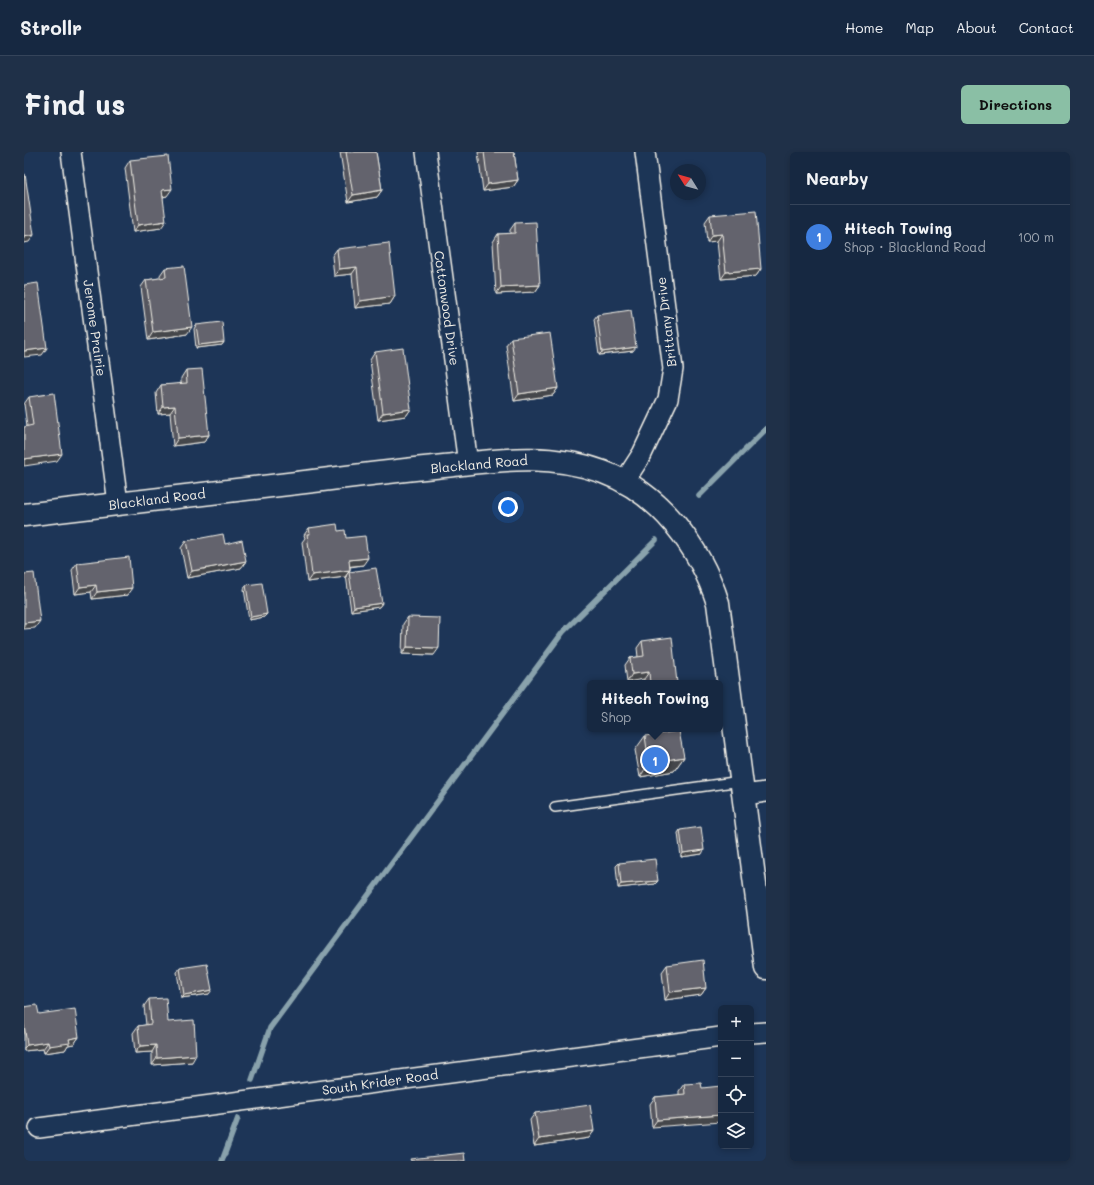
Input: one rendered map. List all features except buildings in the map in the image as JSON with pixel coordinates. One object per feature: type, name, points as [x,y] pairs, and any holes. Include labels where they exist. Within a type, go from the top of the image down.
[{"type":"street","name":"Jerome Prairie","points":[[71,152],[118,503]]},
{"type":"street","name":"Cottonwood Drive","points":[[426,152],[468,464]]},
{"type":"street","name":"Brittany Drive","points":[[624,482],[642,454],[668,399],[673,368],[644,152]]},
{"type":"street","name":"Blackland Road","points":[[24,514],[520,458],[581,466],[603,472],[624,482],[655,505],[682,532],[697,554],[710,578],[718,603],[766,968]]},
{"type":"street","points":[[743,788],[766,792]]},
{"type":"street","points":[[754,1034],[766,1032]]},
{"type":"street","name":"South Krider Road","points":[[39,1128],[718,1037]]},
{"type":"lane","points":[[555,807],[743,788]]},
{"type":"waterway","points":[[699,496],[766,429]]},
{"type":"waterway","points":[[252,1080],[270,1028],[563,632],[656,540]]},
{"type":"waterway","points":[[222,1161],[238,1118]]},
{"type":"place","name":"Hitech Towing","points":[[655,760]]}]
